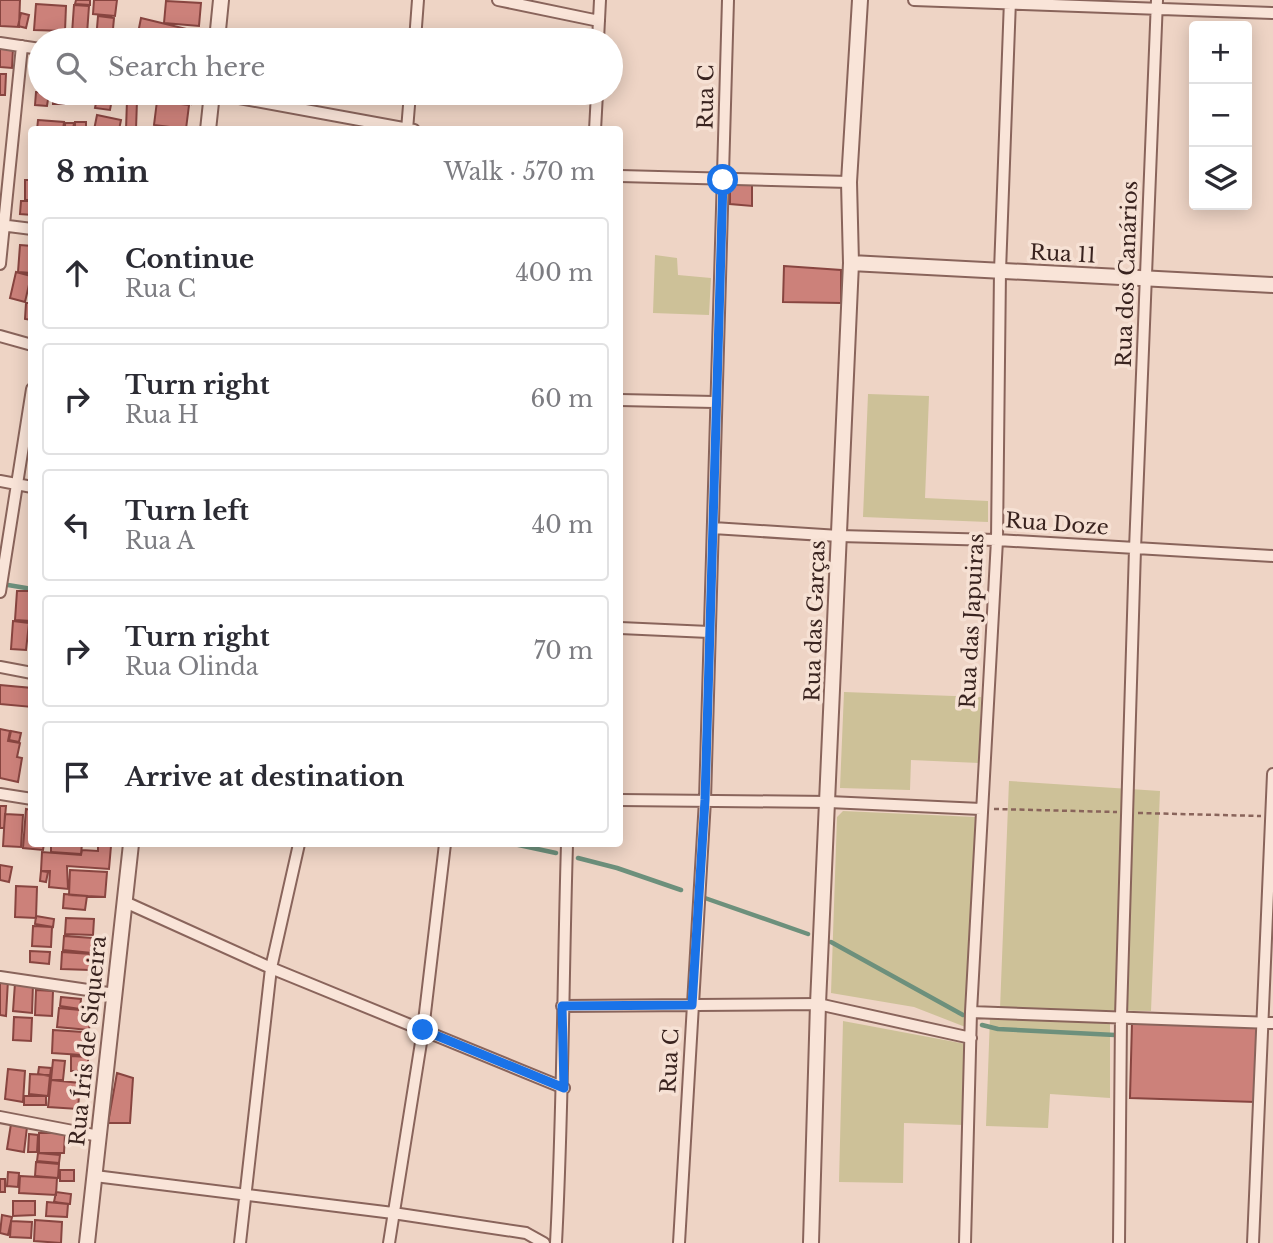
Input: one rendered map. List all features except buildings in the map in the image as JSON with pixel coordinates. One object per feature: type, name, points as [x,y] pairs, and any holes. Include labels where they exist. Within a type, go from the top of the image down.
[{"type":"street","points":[[218,28],[221,0]]},
{"type":"street","points":[[416,28],[418,0]]},
{"type":"street","points":[[498,0],[599,21]]},
{"type":"street","points":[[599,28],[600,0]]},
{"type":"street","name":"Rua C","points":[[679,1243],[705,800],[714,402],[728,0]]},
{"type":"street","name":"Rua das Garças","points":[[811,1243],[818,1004],[830,802],[852,263],[849,182],[860,0]]},
{"type":"street","points":[[914,0],[1157,5],[1273,13]]},
{"type":"street","name":"Rua das Japuiras","points":[[965,1243],[971,1012],[997,540],[1000,271],[1009,2]]},
{"type":"street","name":"Rua dos Canários","points":[[1119,1243],[1121,1016],[1135,549],[1157,5]]},
{"type":"street","points":[[0,43],[28,47]]},
{"type":"street","points":[[0,264],[22,46]]},
{"type":"street","points":[[208,126],[211,105]]},
{"type":"street","points":[[278,105],[393,126]]},
{"type":"street","points":[[409,126],[410,105]]},
{"type":"street","points":[[595,126],[596,105]]},
{"type":"street","points":[[623,176],[849,182]]},
{"type":"street","points":[[2,225],[28,228]]},
{"type":"street","name":"Rua 11","points":[[852,263],[1273,285]]},
{"type":"street","points":[[0,336],[28,344]]},
{"type":"street","points":[[623,400],[714,402]]},
{"type":"street","points":[[0,592],[28,416]]},
{"type":"street","points":[[0,481],[28,486]]},
{"type":"street","name":"Rua Doze","points":[[712,528],[839,536],[997,540],[1273,556]]},
{"type":"street","points":[[623,628],[709,632]]},
{"type":"street","points":[[0,667],[28,672]]},
{"type":"street","points":[[1253,1243],[1273,774]]},
{"type":"street","points":[[0,794],[28,798]]},
{"type":"street","points":[[623,800],[830,802],[981,809]]},
{"type":"street","name":"Rua Íris de Siqueira","points":[[87,1243],[131,847]]},
{"type":"street","points":[[240,1243],[271,968],[298,847]]},
{"type":"street","points":[[389,1243],[423,1030],[444,847]]},
{"type":"street","points":[[556,1243],[564,1088],[562,1006],[567,847]]},
{"type":"street","points":[[125,902],[271,968],[564,1088]]},
{"type":"street","points":[[0,977],[115,993]]},
{"type":"street","points":[[562,1006],[818,1004],[971,1038]]},
{"type":"street","points":[[971,1012],[1273,1023]]},
{"type":"street","points":[[1260,1057],[1273,1054]]},
{"type":"street","points":[[0,1117],[99,1136]]},
{"type":"street","points":[[95,1176],[393,1213],[526,1233],[544,1243]]},
{"type":"shaded area","points":[[655,255],[677,258],[678,275],[711,278],[709,315],[653,313]]},
{"type":"shaded area","points":[[868,394],[929,396],[925,498],[988,501],[988,522],[863,517]]},
{"type":"shaded area","points":[[844,692],[981,697],[979,763],[911,760],[910,790],[840,788]]},
{"type":"shaded area","points":[[1009,781],[1160,791],[1151,1011],[1000,1009]]},
{"type":"shaded area","points":[[843,811],[975,817],[968,1028],[914,1007],[831,993],[837,817]]},
{"type":"shaded area","points":[[990,1017],[1110,1021],[1110,1098],[1050,1094],[1048,1128],[986,1126]]},
{"type":"shaded area","points":[[843,1021],[966,1044],[964,1125],[904,1123],[903,1183],[839,1182]]},
{"type":"waterway","points":[[8,585],[28,588]]},
{"type":"waterway","points":[[528,847],[556,853]]},
{"type":"waterway","points":[[578,858],[681,890]]},
{"type":"waterway","points":[[702,897],[808,934]]},
{"type":"waterway","points":[[831,942],[963,1015]]},
{"type":"waterway","points":[[982,1025],[998,1029],[1115,1035]]},
{"type":"route","points":[[423,1030],[564,1088],[562,1006],[692,1005],[705,800],[714,402],[723,180]]}]
